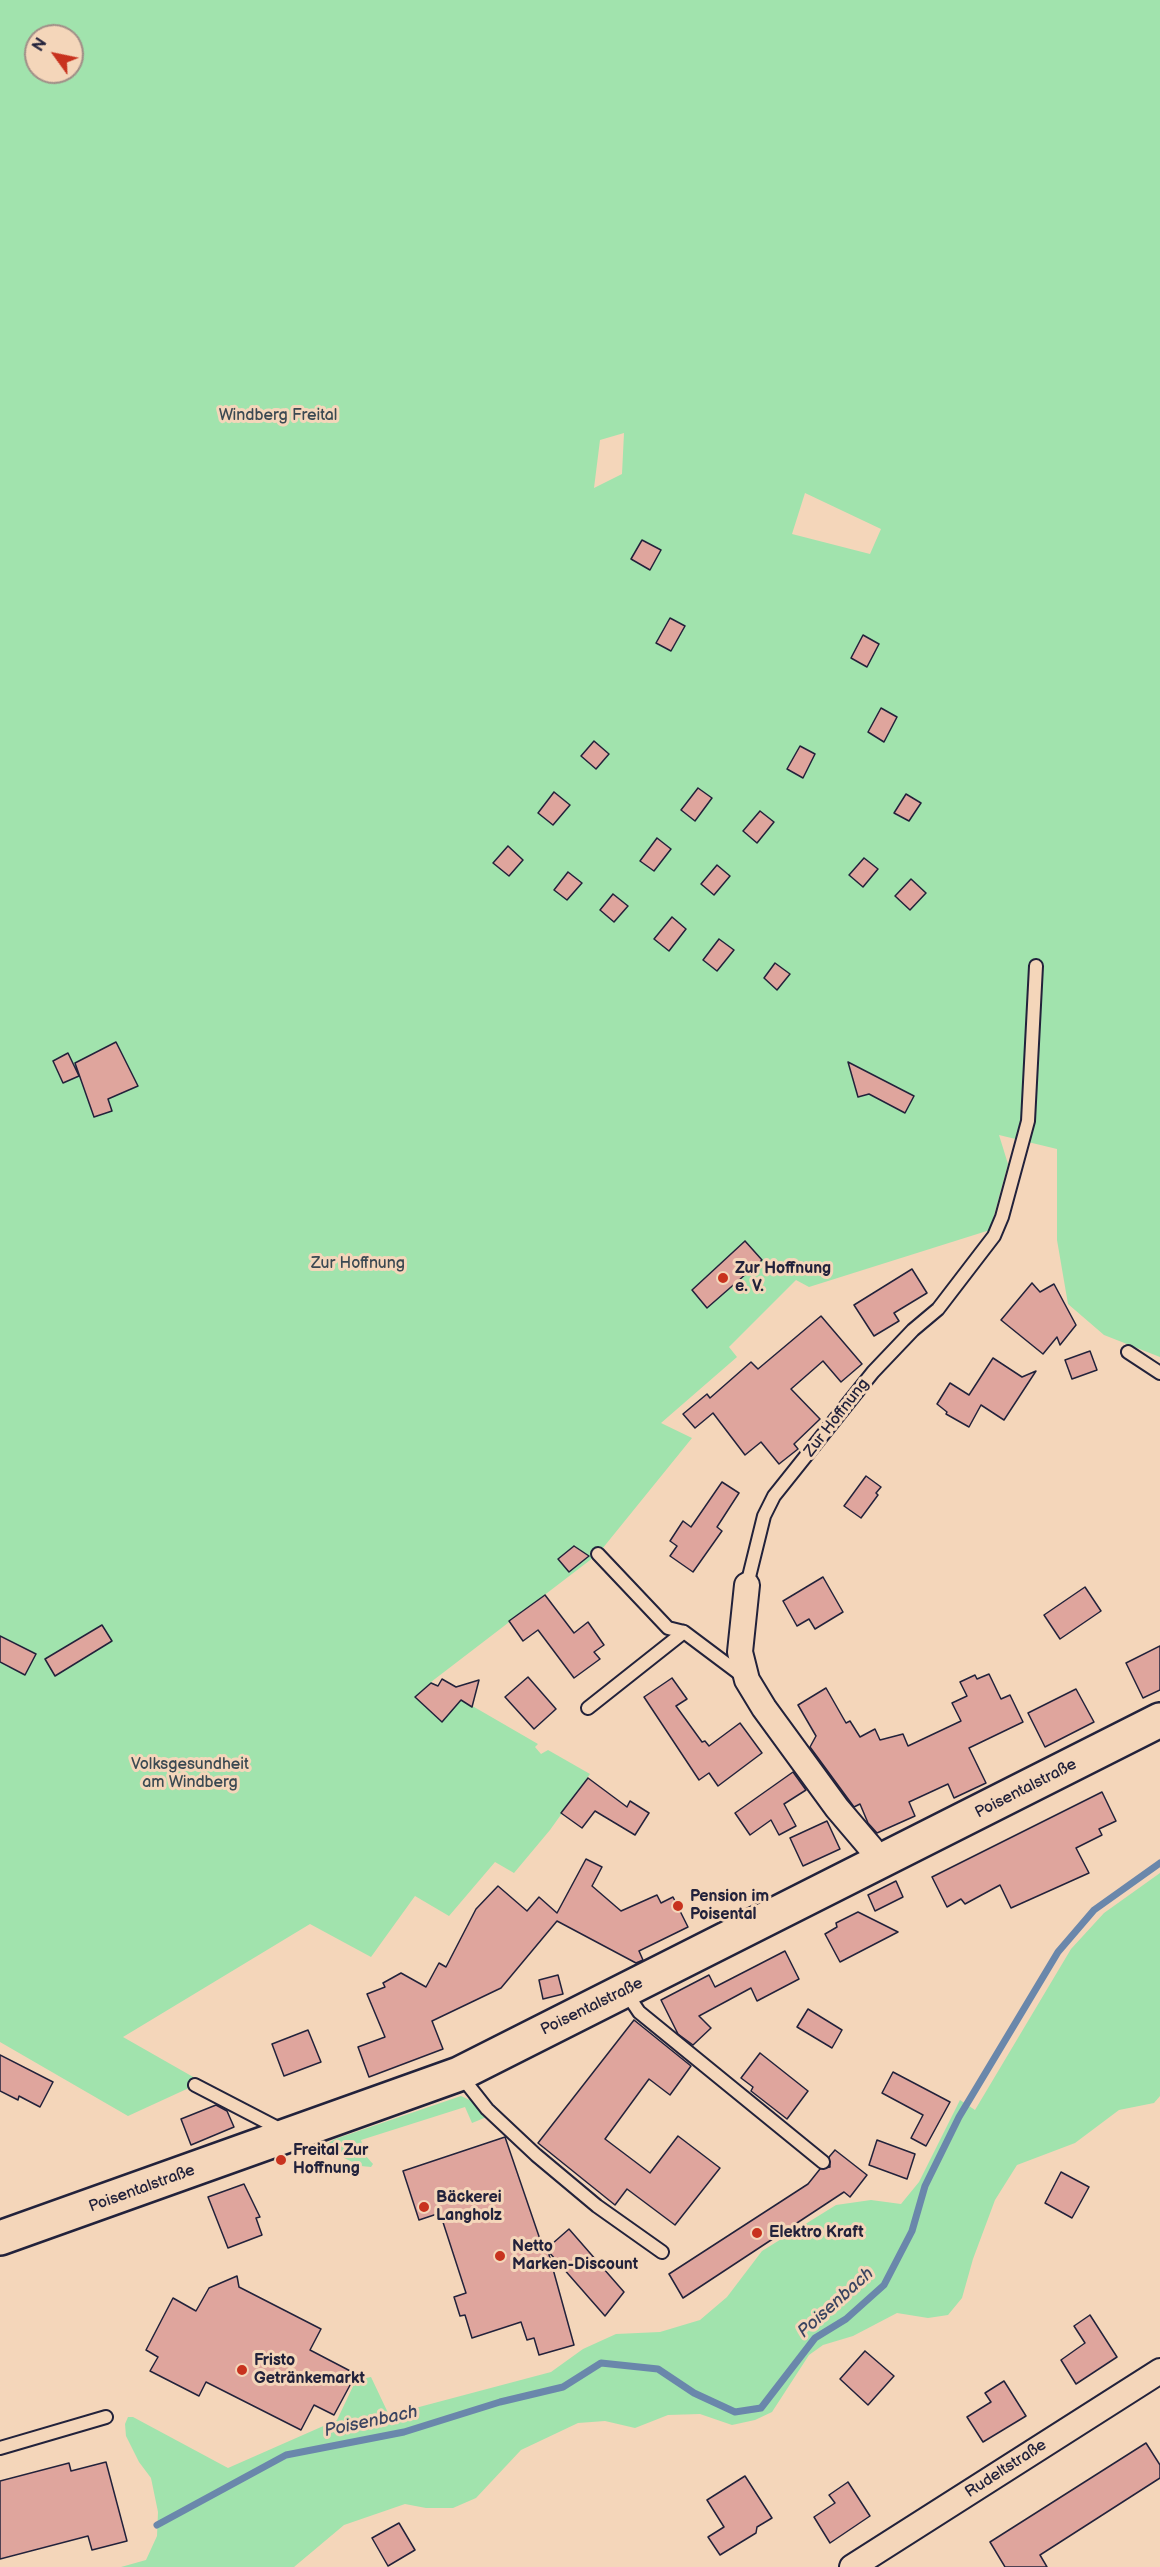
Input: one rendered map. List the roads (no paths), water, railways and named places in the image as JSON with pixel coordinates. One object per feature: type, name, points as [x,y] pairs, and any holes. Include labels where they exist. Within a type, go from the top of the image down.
[{"type":"main road","name":"Poisentalstraße","points":[[0,2238],[459,2074],[879,1864],[1160,1720]]},
{"type":"street","name":"Zur Hoffnung","points":[[747,1585],[740,1652],[747,1680],[837,1808],[871,1848],[879,1864]]},
{"type":"street","name":"Rudeltstraße","points":[[852,2567],[1160,2371]]},
{"type":"lane","name":"Zur Hoffnung","points":[[747,1585],[764,1516],[774,1496],[873,1372],[913,1330],[938,1310],[994,1236],[1002,1217],[1027,1130],[1036,966]]},
{"type":"lane","points":[[1128,1352],[1160,1373]]},
{"type":"lane","points":[[598,1554],[668,1628],[684,1632],[747,1680]]},
{"type":"lane","points":[[588,1708],[684,1632]]},
{"type":"lane","points":[[625,1990],[639,2012],[823,2162]]},
{"type":"lane","points":[[459,2074],[486,2109],[536,2155],[597,2206],[662,2252]]},
{"type":"lane","points":[[195,2085],[274,2126],[280,2139]]},
{"type":"lane","points":[[0,2448],[106,2416]]},
{"type":"waterway","name":"Poisenbach","points":[[157,2525],[286,2455],[404,2432],[500,2402],[563,2387],[601,2363],[658,2369],[694,2393],[735,2412],[761,2408],[815,2338],[846,2319],[884,2285],[912,2231],[925,2186],[959,2117],[1058,1952],[1094,1910],[1160,1863]]},
{"type":"place","name":"Zur Hoffnung e. V.","points":[[723,1278]]},
{"type":"place","name":"Pension im Poisental","points":[[678,1906]]},
{"type":"place","name":"Freital Zur Hoffnung","points":[[281,2160]]},
{"type":"place","name":"Bäckerei Langholz","points":[[424,2207]]},
{"type":"place","name":"Elektro Kraft","points":[[757,2233]]},
{"type":"place","name":"Netto Marken-Discount","points":[[500,2256]]},
{"type":"place","name":"Fristo Getränkemarkt","points":[[242,2370]]},
{"type":"park label","name":"Windberg Freital","points":[[278,416]]},
{"type":"park label","name":"Volksgesundheit am Windberg","points":[[190,1774]]}]
